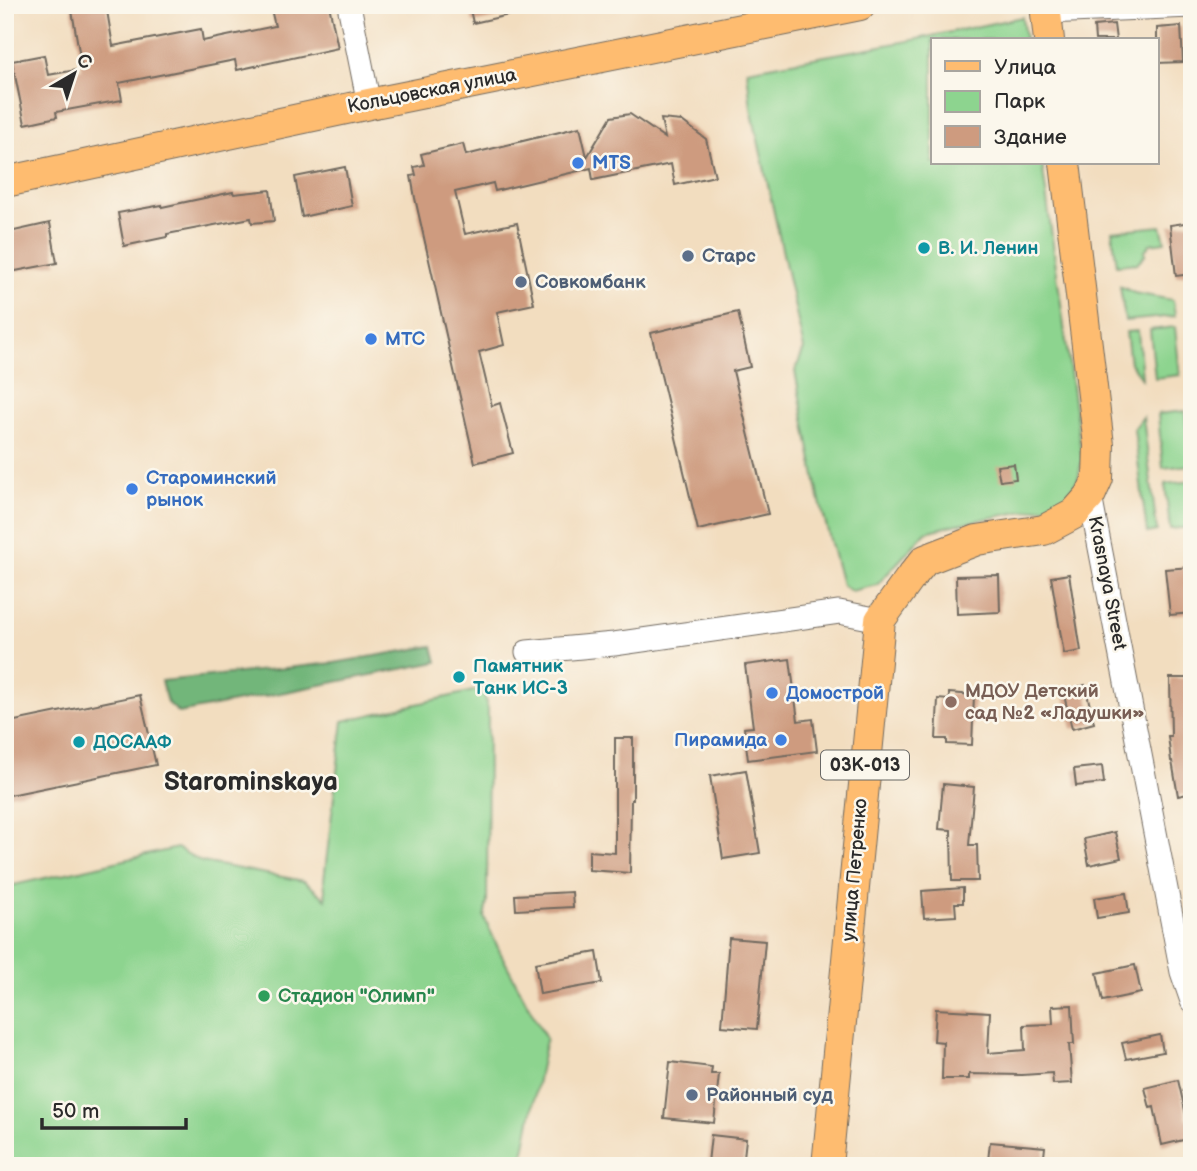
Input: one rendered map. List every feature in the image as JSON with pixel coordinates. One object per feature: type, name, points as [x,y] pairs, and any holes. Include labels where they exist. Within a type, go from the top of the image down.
[{"type":"main road","name":"Кольцовская улица","points":[[5,182],[369,104],[860,5]]},
{"type":"main road","name":"Krasnaya Street","points":[[1065,164],[1100,444],[1098,478],[1090,496]]},
{"type":"main road","points":[[880,620],[925,560],[977,540],[1044,530],[1074,514],[1090,496]]},
{"type":"main road","name":"улица Петренко","points":[[827,1166],[880,620]]},
{"type":"street","points":[[349,5],[369,104]]},
{"type":"street","points":[[1046,19],[1192,6]]},
{"type":"street","name":"Krasnaya Street","points":[[1090,496],[1182,972],[1192,1000]]},
{"type":"street","points":[[527,652],[614,645],[839,612],[880,620]]},
{"type":"green space","points":[[1022,17],[1025,38],[931,38],[931,164],[1042,164],[1082,460],[1078,479],[1067,497],[1051,506],[926,532],[877,585],[851,591],[842,585],[819,498],[795,371],[804,349],[751,108],[747,70]]},
{"type":"green space","points":[[1161,226],[1165,242],[1150,244],[1138,263],[1117,265],[1112,231]]},
{"type":"green space","points":[[1120,286],[1134,293],[1173,300],[1175,316],[1125,321]]},
{"type":"green space","points":[[1175,327],[1180,375],[1155,378],[1150,330]]},
{"type":"green space","points":[[1138,331],[1142,379],[1130,363],[1126,332]]},
{"type":"green space","points":[[1185,411],[1191,465],[1163,468],[1158,414]]},
{"type":"green space","points":[[1143,417],[1157,531],[1147,533],[1134,429]]},
{"type":"green space","points":[[1192,481],[1192,527],[1170,529],[1165,484]]},
{"type":"green space","points":[[433,646],[437,662],[179,713],[167,702],[161,681],[334,663]]},
{"type":"green space","name":"Стадион \"Олимп\"","points":[[482,689],[488,709],[487,903],[484,917],[546,1039],[521,1166],[5,1166],[5,887],[177,848],[202,862],[304,881],[326,899],[324,880],[343,721]]},
{"type":"building","points":[[71,5],[106,5],[113,46],[201,29],[203,41],[275,26],[270,5],[329,5],[338,48],[237,70],[235,60],[119,83],[122,100],[56,112],[57,117],[25,124],[12,61],[44,55],[48,75],[82,69]]},
{"type":"building","points":[[469,5],[522,5],[523,12],[473,23]]},
{"type":"building","points":[[1114,24],[1116,38],[1095,38],[1094,26]]},
{"type":"building","points":[[1181,26],[1183,62],[1158,63],[1157,28]]},
{"type":"building","points":[[630,114],[665,138],[661,119],[682,121],[706,139],[715,176],[675,185],[671,164],[593,180],[591,168],[495,191],[493,183],[455,192],[465,234],[517,223],[534,304],[497,312],[504,345],[479,352],[492,406],[500,403],[513,453],[475,463],[415,198],[411,176],[416,175],[414,167],[424,165],[421,154],[463,144],[466,155],[580,127],[587,157],[611,117]]},
{"type":"building","points":[[345,167],[352,206],[302,217],[295,177]]},
{"type":"building","points":[[270,190],[274,221],[252,223],[251,218],[167,234],[167,237],[124,246],[118,213],[233,192]]},
{"type":"building","points":[[1192,222],[1192,274],[1176,276],[1170,225]]},
{"type":"building","points":[[50,223],[57,263],[5,273],[5,233]]},
{"type":"building","points":[[738,312],[750,367],[733,371],[768,514],[698,530],[651,333]]},
{"type":"building","points":[[1014,464],[1016,479],[1000,481],[997,466]]},
{"type":"building","points":[[1192,567],[1192,613],[1170,615],[1165,569]]},
{"type":"building","points":[[1069,574],[1081,651],[1064,654],[1051,577]]},
{"type":"building","points":[[999,575],[1000,612],[957,614],[956,576]]},
{"type":"building","points":[[790,659],[798,721],[813,719],[817,751],[748,760],[744,728],[753,727],[745,665]]},
{"type":"building","points":[[1170,678],[1192,678],[1192,793],[1178,796],[1168,736],[1171,736]]},
{"type":"building","points":[[1085,685],[1094,723],[1072,729],[1063,691]]},
{"type":"building","points":[[949,693],[974,695],[972,745],[947,744],[947,739],[936,739],[938,699],[949,700]]},
{"type":"building","name":"ДОСААФ","points":[[140,695],[156,765],[5,796],[5,723]]},
{"type":"building","points":[[615,738],[633,738],[630,873],[589,870],[589,851],[615,853]]},
{"type":"building","points":[[1102,766],[1104,783],[1076,786],[1074,769]]},
{"type":"building","points":[[746,770],[760,853],[723,859],[710,776]]},
{"type":"building","points":[[943,784],[974,787],[969,845],[977,845],[978,881],[952,881],[951,830],[939,829]]},
{"type":"building","points":[[1115,832],[1121,858],[1089,865],[1084,839]]},
{"type":"building","points":[[963,888],[963,903],[955,903],[956,916],[924,918],[922,891]]},
{"type":"building","points":[[572,892],[573,907],[516,910],[515,895]]},
{"type":"building","points":[[1126,893],[1129,913],[1097,918],[1094,898]]},
{"type":"building","points":[[729,938],[765,941],[757,1029],[722,1026]]},
{"type":"building","points":[[597,952],[602,983],[540,994],[535,963]]},
{"type":"building","points":[[1135,965],[1141,993],[1103,1001],[1097,973]]},
{"type":"building","points":[[1072,1005],[1074,1044],[1069,1044],[1072,1083],[1053,1084],[1052,1073],[969,1074],[969,1079],[942,1079],[943,1042],[934,1041],[936,1009],[990,1012],[988,1053],[1025,1050],[1024,1025],[1053,1024],[1052,1006]]},
{"type":"building","points":[[1160,1035],[1163,1052],[1126,1059],[1122,1043]]},
{"type":"building","name":"Районный суд","points":[[670,1062],[712,1067],[711,1074],[719,1074],[714,1123],[664,1118]]},
{"type":"building","points":[[1178,1080],[1187,1119],[1190,1119],[1192,1138],[1162,1145],[1154,1107],[1150,1108],[1145,1088]]},
{"type":"building","points":[[711,1135],[746,1139],[743,1166],[708,1163]]},
{"type":"building","points":[[990,1142],[1045,1147],[1043,1166],[994,1166],[994,1161],[988,1161]]},
{"type":"place","name":"MTS","points":[[578,163]]},
{"type":"place","name":"В. И. Ленин","points":[[924,248]]},
{"type":"place","name":"Старс","points":[[688,256]]},
{"type":"place","name":"Совкомбанк","points":[[521,282]]},
{"type":"place","name":"МТС","points":[[371,339]]},
{"type":"place","name":"Староминский рынок","points":[[132,489]]},
{"type":"place","name":"Памятник Танк ИС-3","points":[[459,677]]},
{"type":"place","name":"Домострой","points":[[772,693]]},
{"type":"place","name":"МДОУ Детский сад №2 «Ладушки»","points":[[951,702]]},
{"type":"place","name":"Пирамида","points":[[781,740]]},
{"type":"place","name":"ДОСААФ","points":[[79,742]]},
{"type":"place","name":"Стадион \"Олимп\"","points":[[264,996]]},
{"type":"place","name":"Районный суд","points":[[692,1095]]},
{"type":"district","name":"Starominskaya","points":[[251,782]]}]
